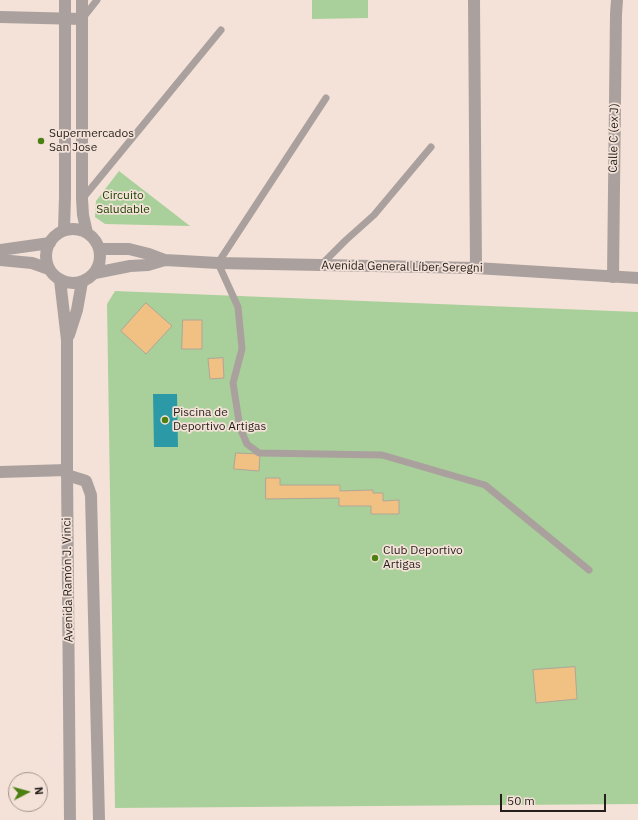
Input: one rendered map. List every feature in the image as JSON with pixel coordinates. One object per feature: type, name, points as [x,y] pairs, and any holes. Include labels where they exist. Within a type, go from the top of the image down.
[{"type":"street","points":[[64,230],[66,197],[65,0]]},
{"type":"street","points":[[82,0],[82,199],[86,232]]},
{"type":"street","points":[[474,0],[476,268]]},
{"type":"street","name":"Calle C (ex J)","points":[[613,277],[617,0]]},
{"type":"street","points":[[0,17],[82,19]]},
{"type":"street","points":[[72,229],[86,232],[93,237],[99,249],[100,259],[95,273],[82,282],[74,284],[60,280],[53,275],[46,262],[48,246],[57,234],[64,230],[72,229]]},
{"type":"street","points":[[0,250],[50,243]]},
{"type":"street","name":"Avenida General Líber Seregni","points":[[99,249],[129,249],[165,260],[218,263],[476,268],[638,278]]},
{"type":"street","points":[[0,260],[32,263],[49,269]]},
{"type":"street","name":"Avenida General Líber Seregni","points":[[95,273],[130,266],[148,265],[165,260]]},
{"type":"street","name":"Avenida Ramón J. Vinci","points":[[60,280],[67,340],[70,820]]},
{"type":"street","name":"Avenida Ramón J. Vinci","points":[[67,340],[77,310],[82,282]]},
{"type":"street","points":[[0,472],[67,473],[86,481],[91,495],[99,820]]},
{"type":"lane","points":[[82,19],[97,0]]},
{"type":"lane","points":[[82,199],[221,30]]},
{"type":"lane","points":[[326,98],[218,263],[238,307],[242,349],[233,383],[240,428],[247,444],[259,453],[382,455],[485,485],[589,570]]},
{"type":"lane","points":[[321,265],[374,215],[431,147]]},
{"type":"green space","points":[[312,0],[368,0],[368,18],[312,19]]},
{"type":"green space","name":"Circuito Saludable","points":[[119,171],[190,226],[105,224],[95,217],[96,201]]},
{"type":"green space","name":"Club Deportivo Artigas","points":[[115,291],[638,312],[638,804],[115,808],[107,304]]},
{"type":"water","name":"Piscina de Deportivo Artigas","points":[[153,394],[177,394],[178,447],[154,447]]},
{"type":"building","points":[[146,303],[172,326],[146,354],[121,331]]},
{"type":"building","points":[[183,320],[202,320],[202,349],[182,349]]},
{"type":"building","points":[[223,358],[224,378],[210,379],[208,359]]},
{"type":"building","points":[[236,453],[260,454],[259,471],[234,469]]},
{"type":"building","points":[[266,478],[280,478],[280,485],[340,485],[340,491],[373,490],[373,493],[383,493],[383,501],[399,500],[399,514],[371,514],[371,506],[339,506],[339,498],[266,499]]},
{"type":"building","points":[[575,667],[577,699],[536,703],[533,670]]},
{"type":"place","name":"Supermercados San Jose","points":[[41,141]]},
{"type":"place","name":"Piscina de Deportivo Artigas","points":[[165,420]]},
{"type":"place","name":"Club Deportivo Artigas","points":[[375,558]]}]
